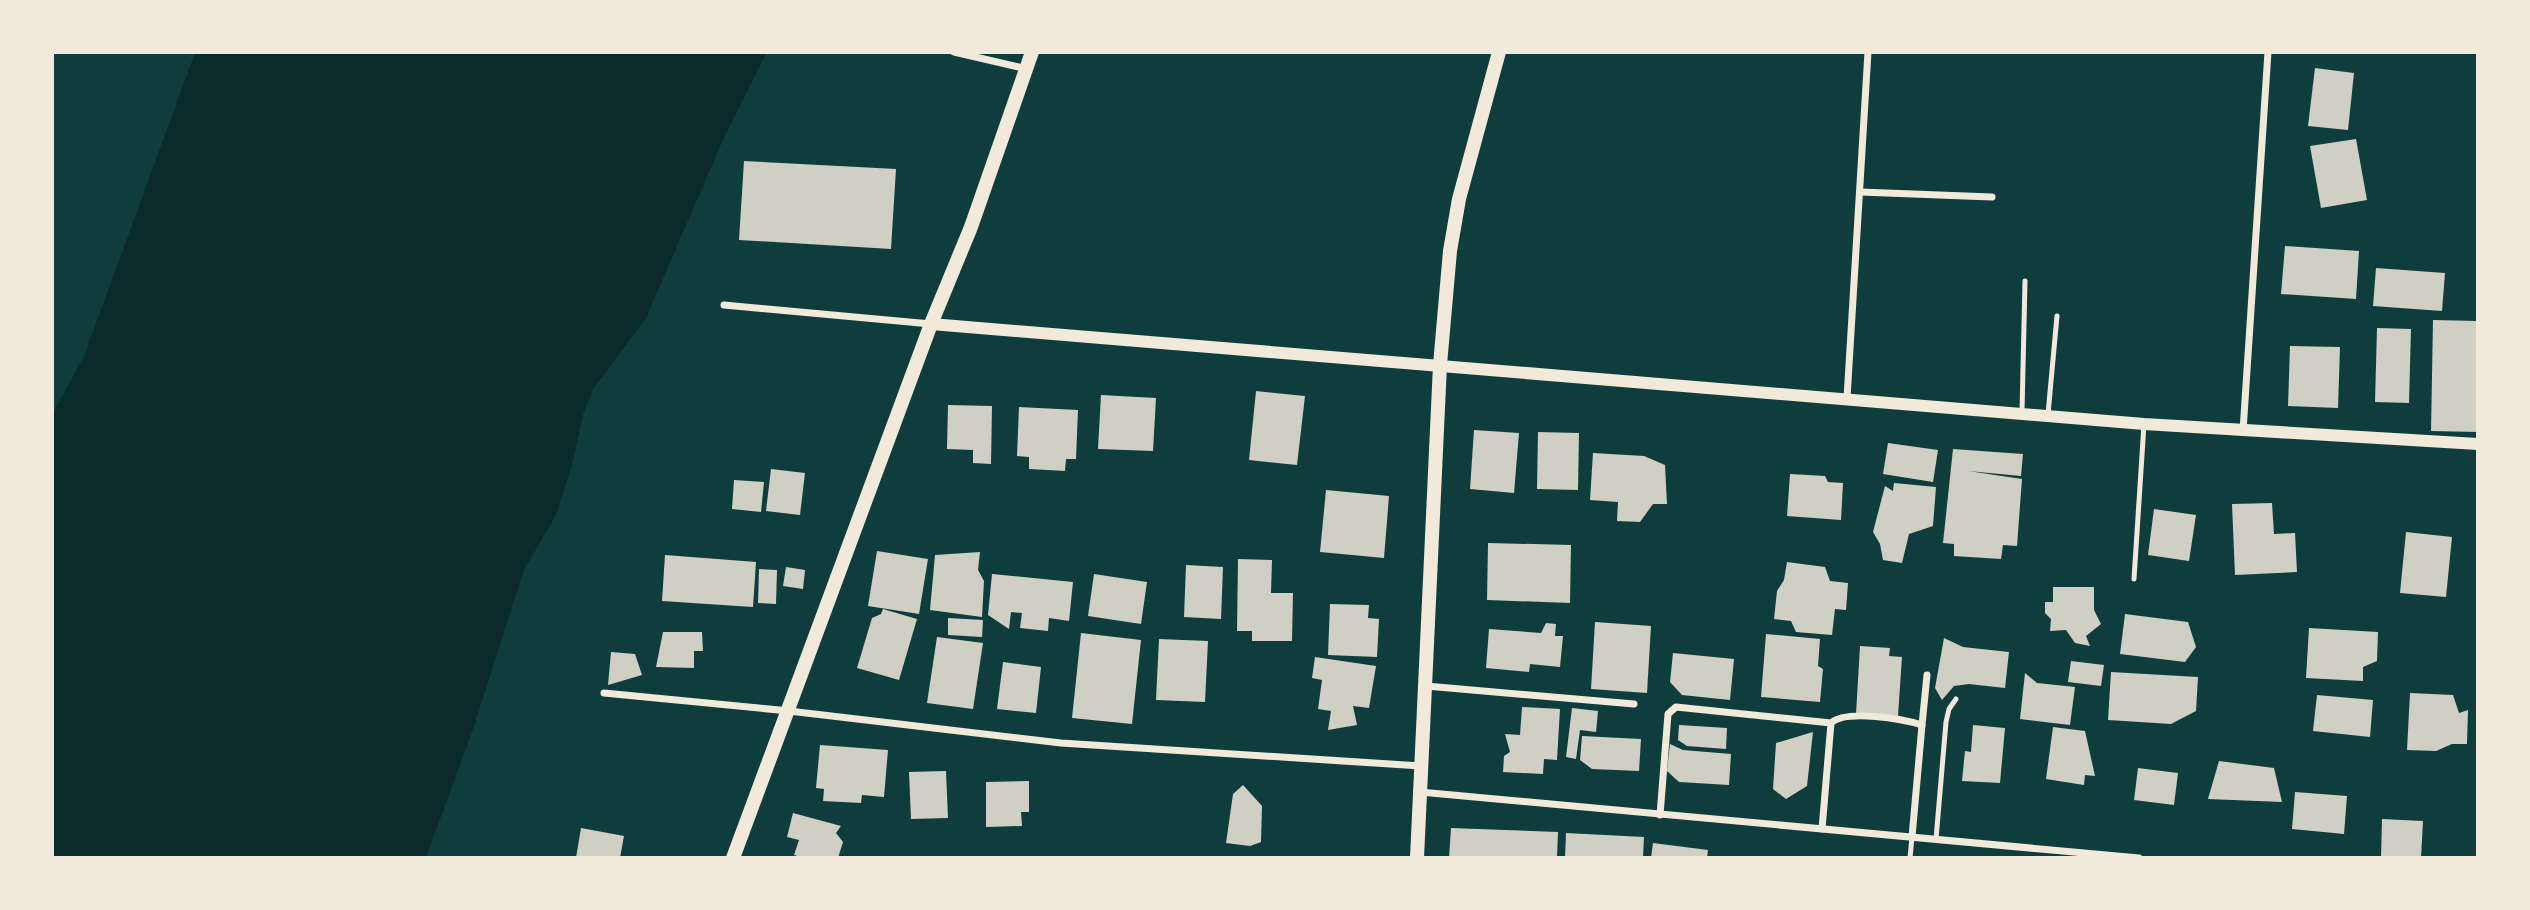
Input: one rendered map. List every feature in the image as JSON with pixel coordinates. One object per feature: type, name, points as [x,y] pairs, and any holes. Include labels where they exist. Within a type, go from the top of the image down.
[{"type":"main road","points":[[733,858],[931,324],[971,227],[1032,52]]},
{"type":"main road","points":[[1416,858],[1440,365],[1450,251],[1459,199],[1499,52]]},
{"type":"street","points":[[954,52],[1027,69]]},
{"type":"street","points":[[1847,398],[1868,52]]},
{"type":"street","points":[[2243,431],[2268,52]]},
{"type":"street","points":[[1860,192],[1992,197]]},
{"type":"street","points":[[724,305],[2144,424],[2477,444]]},
{"type":"street","points":[[1912,837],[1927,675]]},
{"type":"street","points":[[1426,686],[1634,704]]},
{"type":"street","points":[[604,693],[789,711],[1061,743],[1421,766]]},
{"type":"street","points":[[1660,815],[1668,715],[1676,707],[1831,723]]},
{"type":"street","points":[[1822,829],[1831,723],[1837,718],[1847,716],[1906,720],[1922,725]]},
{"type":"street","points":[[1419,792],[2139,858]]},
{"type":"lane","points":[[2022,412],[2025,281]]},
{"type":"lane","points":[[2048,414],[2057,316]]},
{"type":"lane","points":[[2134,579],[2144,424]]},
{"type":"lane","points":[[1936,839],[1946,722],[1949,709],[1956,699]]},
{"type":"lane","points":[[1910,858],[1912,837]]},
{"type":"water","points":[[195,53],[766,53],[725,135],[646,318],[593,389],[583,415],[572,465],[556,515],[524,570],[471,735],[426,857],[53,857],[53,413],[84,356]]},
{"type":"building","points":[[2315,68],[2354,73],[2348,130],[2308,126]]},
{"type":"building","points":[[2356,139],[2367,200],[2321,208],[2310,146]]},
{"type":"building","points":[[744,161],[896,169],[891,249],[739,240]]},
{"type":"building","points":[[2285,246],[2359,251],[2356,299],[2281,294]]},
{"type":"building","points":[[2376,268],[2445,273],[2442,311],[2373,306]]},
{"type":"building","points":[[2433,320],[2478,321],[2478,432],[2431,431]]},
{"type":"building","points":[[2377,328],[2411,329],[2409,403],[2375,402]]},
{"type":"building","points":[[2290,346],[2340,347],[2338,408],[2288,406]]},
{"type":"building","points":[[1256,391],[1305,396],[1297,465],[1249,460]]},
{"type":"building","points":[[1101,395],[1156,398],[1153,451],[1098,449]]},
{"type":"building","points":[[948,405],[992,406],[991,464],[973,463],[973,450],[947,449]]},
{"type":"building","points":[[1019,407],[1078,410],[1076,459],[1066,459],[1065,471],[1029,469],[1029,457],[1017,456]]},
{"type":"building","points":[[1474,430],[1519,433],[1514,493],[1470,489]]},
{"type":"building","points":[[1538,432],[1579,433],[1578,490],[1537,489]]},
{"type":"building","points":[[1888,443],[1938,450],[1933,482],[1883,474]]},
{"type":"building","points":[[1953,449],[2023,454],[2021,476],[1968,471],[2022,479],[2017,546],[2003,545],[2001,559],[1954,556],[1954,544],[1943,543]]},
{"type":"building","points":[[1593,453],[1644,456],[1665,465],[1667,504],[1653,504],[1640,522],[1617,521],[1618,502],[1590,500]]},
{"type":"building","points":[[771,469],[805,473],[800,515],[766,511]]},
{"type":"building","points":[[1790,474],[1825,476],[1828,482],[1843,483],[1841,520],[1787,516]]},
{"type":"building","points":[[734,480],[764,482],[761,512],[732,509]]},
{"type":"building","points":[[1894,483],[1936,487],[1933,526],[1909,534],[1902,563],[1883,560],[1880,544],[1873,532],[1885,486],[1893,491]]},
{"type":"building","points":[[1326,490],[1389,496],[1384,558],[1320,552]]},
{"type":"building","points":[[2272,503],[2274,534],[2295,533],[2297,572],[2235,575],[2232,504]]},
{"type":"building","points":[[2154,509],[2196,515],[2189,561],[2148,555]]},
{"type":"building","points":[[2406,532],[2452,537],[2446,597],[2400,593]]},
{"type":"building","points":[[1488,543],[1571,545],[1570,603],[1487,600]]},
{"type":"building","points":[[877,551],[928,559],[919,614],[868,606]]},
{"type":"building","points":[[980,552],[978,570],[984,581],[982,617],[930,610],[935,555]]},
{"type":"building","points":[[665,555],[756,562],[753,607],[662,601]]},
{"type":"building","points":[[1238,559],[1272,560],[1271,593],[1293,593],[1292,641],[1252,641],[1252,631],[1237,631]]},
{"type":"building","points":[[1787,562],[1825,567],[1830,581],[1848,583],[1846,610],[1835,609],[1832,635],[1796,632],[1791,621],[1774,619],[1777,591],[1784,580]]},
{"type":"building","points":[[1186,565],[1223,567],[1221,619],[1184,617]]},
{"type":"building","points":[[786,567],[805,570],[803,589],[783,586]]},
{"type":"building","points":[[759,569],[777,570],[776,604],[758,603]]},
{"type":"building","points":[[992,574],[1073,582],[1069,621],[1049,618],[1048,631],[1020,628],[1022,613],[1011,612],[1009,629],[988,615]]},
{"type":"building","points":[[1094,574],[1147,582],[1141,624],[1088,616]]},
{"type":"building","points":[[2053,587],[2094,587],[2094,610],[2101,624],[2086,636],[2090,646],[2075,643],[2066,630],[2050,631],[2051,619],[2045,613],[2045,602],[2053,602]]},
{"type":"building","points":[[1330,604],[1369,605],[1368,618],[1379,619],[1377,657],[1328,655]]},
{"type":"building","points":[[883,609],[917,619],[899,680],[857,668],[872,618],[881,614]]},
{"type":"building","points":[[2125,614],[2188,622],[2196,647],[2185,662],[2120,654]]},
{"type":"building","points":[[948,618],[983,620],[982,637],[948,635]]},
{"type":"building","points":[[1595,622],[1651,626],[1647,693],[1591,689]]},
{"type":"building","points":[[1546,623],[1556,624],[1555,636],[1563,636],[1560,667],[1530,664],[1529,672],[1486,668],[1489,629],[1541,633]]},
{"type":"building","points":[[2309,628],[2378,632],[2377,661],[2363,667],[2363,681],[2306,678]]},
{"type":"building","points":[[663,632],[702,632],[703,651],[694,651],[694,668],[656,667]]},
{"type":"building","points":[[1081,633],[1141,640],[1132,724],[1072,718]]},
{"type":"building","points":[[1766,634],[1820,639],[1818,666],[1823,669],[1820,702],[1761,697]]},
{"type":"building","points":[[937,637],[983,643],[973,709],[927,703]]},
{"type":"building","points":[[1944,638],[1963,647],[2009,652],[2005,688],[1969,684],[1954,686],[1942,700],[1935,688]]},
{"type":"building","points":[[1159,639],[1208,641],[1205,702],[1156,700]]},
{"type":"building","points":[[1860,646],[1890,648],[1889,656],[1902,657],[1898,716],[1856,714]]},
{"type":"building","points":[[611,652],[635,654],[642,675],[608,685]]},
{"type":"building","points":[[1673,653],[1734,659],[1730,700],[1682,695],[1670,682]]},
{"type":"building","points":[[1315,657],[1376,666],[1369,708],[1353,706],[1357,725],[1328,730],[1331,711],[1318,709],[1322,680],[1312,678]]},
{"type":"building","points":[[2071,661],[2104,665],[2101,686],[2068,682]]},
{"type":"building","points":[[1003,662],[1041,667],[1036,713],[997,709]]},
{"type":"building","points":[[2111,672],[2198,677],[2196,711],[2171,724],[2108,720]]},
{"type":"building","points":[[2025,673],[2037,683],[2075,687],[2070,725],[2020,719]]},
{"type":"building","points":[[2410,693],[2453,695],[2459,713],[2468,710],[2467,744],[2452,744],[2436,751],[2407,750]]},
{"type":"building","points":[[2317,695],[2373,700],[2370,737],[2313,731]]},
{"type":"building","points":[[1522,707],[1560,709],[1557,760],[1544,759],[1543,774],[1503,772],[1504,756],[1510,752],[1505,734],[1520,735]]},
{"type":"building","points":[[1572,708],[1598,711],[1596,732],[1580,730],[1576,759],[1566,757]]},
{"type":"building","points":[[1679,725],[1727,728],[1726,749],[1687,746],[1678,740]]},
{"type":"building","points":[[1973,725],[2005,728],[2000,783],[1962,781],[1965,751],[1971,752]]},
{"type":"building","points":[[2053,727],[2085,731],[2095,776],[2085,775],[2084,785],[2046,779]]},
{"type":"building","points":[[1813,732],[1807,786],[1786,799],[1773,789],[1776,743]]},
{"type":"building","points":[[1582,736],[1641,739],[1639,771],[1592,769],[1580,760]]},
{"type":"building","points":[[1670,744],[1683,750],[1731,754],[1729,785],[1679,782],[1667,771]]},
{"type":"building","points":[[820,745],[888,750],[884,797],[862,795],[861,803],[823,801],[824,789],[816,788]]},
{"type":"building","points":[[2219,761],[2274,768],[2282,802],[2208,799]]},
{"type":"building","points":[[2138,768],[2178,773],[2174,805],[2134,800]]},
{"type":"building","points":[[946,771],[948,818],[911,819],[909,772]]},
{"type":"building","points":[[1029,781],[1029,812],[1021,812],[1022,826],[986,827],[986,782]]},
{"type":"building","points":[[1243,785],[1262,806],[1261,842],[1250,846],[1226,843],[1233,794]]},
{"type":"building","points":[[2295,792],[2347,796],[2344,834],[2292,829]]},
{"type":"building","points":[[793,813],[841,826],[836,833],[843,842],[838,858],[804,858],[794,855],[799,840],[787,837]]},
{"type":"building","points":[[2382,819],[2423,821],[2421,858],[2381,858]]},
{"type":"building","points":[[581,828],[624,836],[620,858],[576,858]]},
{"type":"building","points":[[1451,828],[1558,832],[1557,858],[1449,858]]},
{"type":"building","points":[[1566,833],[1644,837],[1643,858],[1565,858]]},
{"type":"building","points":[[1653,843],[1708,850],[1707,858],[1651,858]]}]
